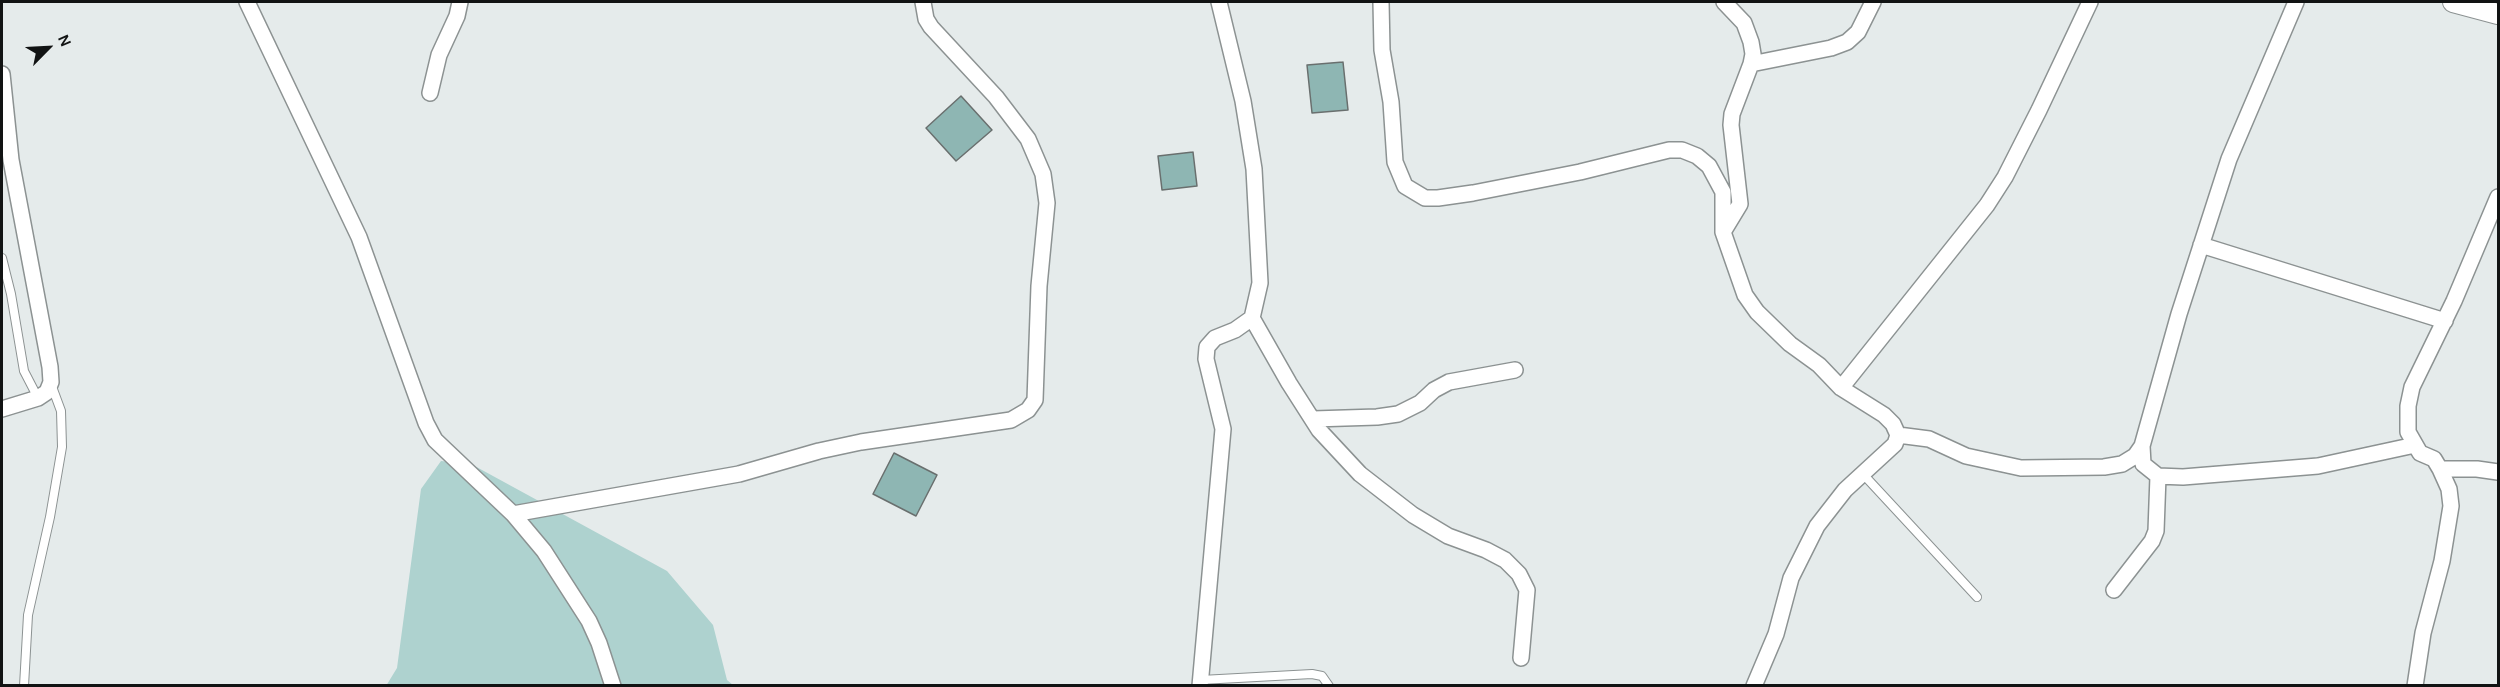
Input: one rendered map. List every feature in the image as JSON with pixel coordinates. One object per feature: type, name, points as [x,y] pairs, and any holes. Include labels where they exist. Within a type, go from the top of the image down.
[{"type":"street","points":[[247,2],[358,237],[430,431],[450,456],[513,514],[544,551],[579,605],[599,643],[613,686]]},
{"type":"street","points":[[430,93],[440,55],[458,16],[460,2]]},
{"type":"street","points":[[513,514],[739,474],[819,451],[861,442],[1011,420],[1028,411],[1035,400],[1038,286],[1047,203],[1043,174],[1028,139],[996,97],[931,27],[926,19],[923,2]]},
{"type":"street","points":[[1219,2],[1243,101],[1254,169],[1260,284],[1252,318],[1319,430],[1360,474],[1413,515],[1448,536],[1486,550],[1505,560],[1519,574],[1527,590],[1521,658]]},
{"type":"street","points":[[1381,2],[1382,50],[1390,102],[1395,162],[1405,186],[1425,198],[1473,194],[1607,166],[1648,154],[1682,150],[1703,161],[1715,176],[1723,192],[1723,232],[1745,296],[1757,312],[1790,344],[1819,365],[1841,388],[1884,415],[1893,424],[1898,435],[1894,444],[1862,473],[1817,526],[1802,554],[1791,578],[1776,634],[1754,686]]},
{"type":"street","points":[[1723,232],[1740,204],[1731,114],[1751,64],[1751,42],[1744,23],[1724,2]]},
{"type":"street","points":[[1751,64],[1830,48],[1847,42],[1858,32],[1873,2]]},
{"type":"street","points":[[1841,388],[1987,205],[2005,177],[2039,110],[2090,2]]},
{"type":"street","points":[[1898,435],[1929,439],[1966,456],[2021,468],[2113,466],[2136,456],[2142,446],[2179,315],[2229,159],[2296,2]]},
{"type":"street","points":[[2453,2],[2499,14]]},
{"type":"street","points":[[2,74],[11,160],[51,382],[47,392],[38,399],[2,409]]},
{"type":"street","points":[[2415,686],[2423,633],[2442,561],[2451,506],[2449,489],[2440,469],[2434,459],[2420,453],[2408,432],[2412,387],[2445,321],[2498,198]]},
{"type":"street","points":[[2201,245],[2445,321]]},
{"type":"street","points":[[1201,683],[1223,429],[1206,359],[1207,347],[1215,338],[1234,330],[1252,318]]},
{"type":"street","points":[[1312,419],[1398,414],[1420,403],[1434,390],[1449,382],[1515,370]]},
{"type":"street","points":[[2142,446],[2143,464],[2157,476],[2183,477],[2318,466],[2415,445]]},
{"type":"street","points":[[2440,469],[2476,469],[2499,472]]},
{"type":"street","points":[[2114,590],[2152,541],[2156,531],[2157,476]]},
{"type":"lane","points":[[2,258],[11,294],[24,371],[38,399]]},
{"type":"lane","points":[[24,686],[28,615],[50,517],[62,447],[60,411],[51,382]]},
{"type":"lane","points":[[1862,473],[1977,597]]},
{"type":"lane","points":[[1201,683],[1312,674],[1322,676],[1329,686]]},
{"type":"shaded area","points":[[441,461],[471,464],[667,571],[713,625],[727,680],[733,685],[386,686],[397,668],[421,489]]},
{"type":"building","points":[[1343,62],[1348,110],[1312,113],[1307,65]]},
{"type":"building","points":[[961,96],[992,130],[956,161],[926,128]]},
{"type":"building","points":[[1193,152],[1197,186],[1162,190],[1158,156]]},
{"type":"building","points":[[894,453],[937,475],[916,516],[873,494]]}]
